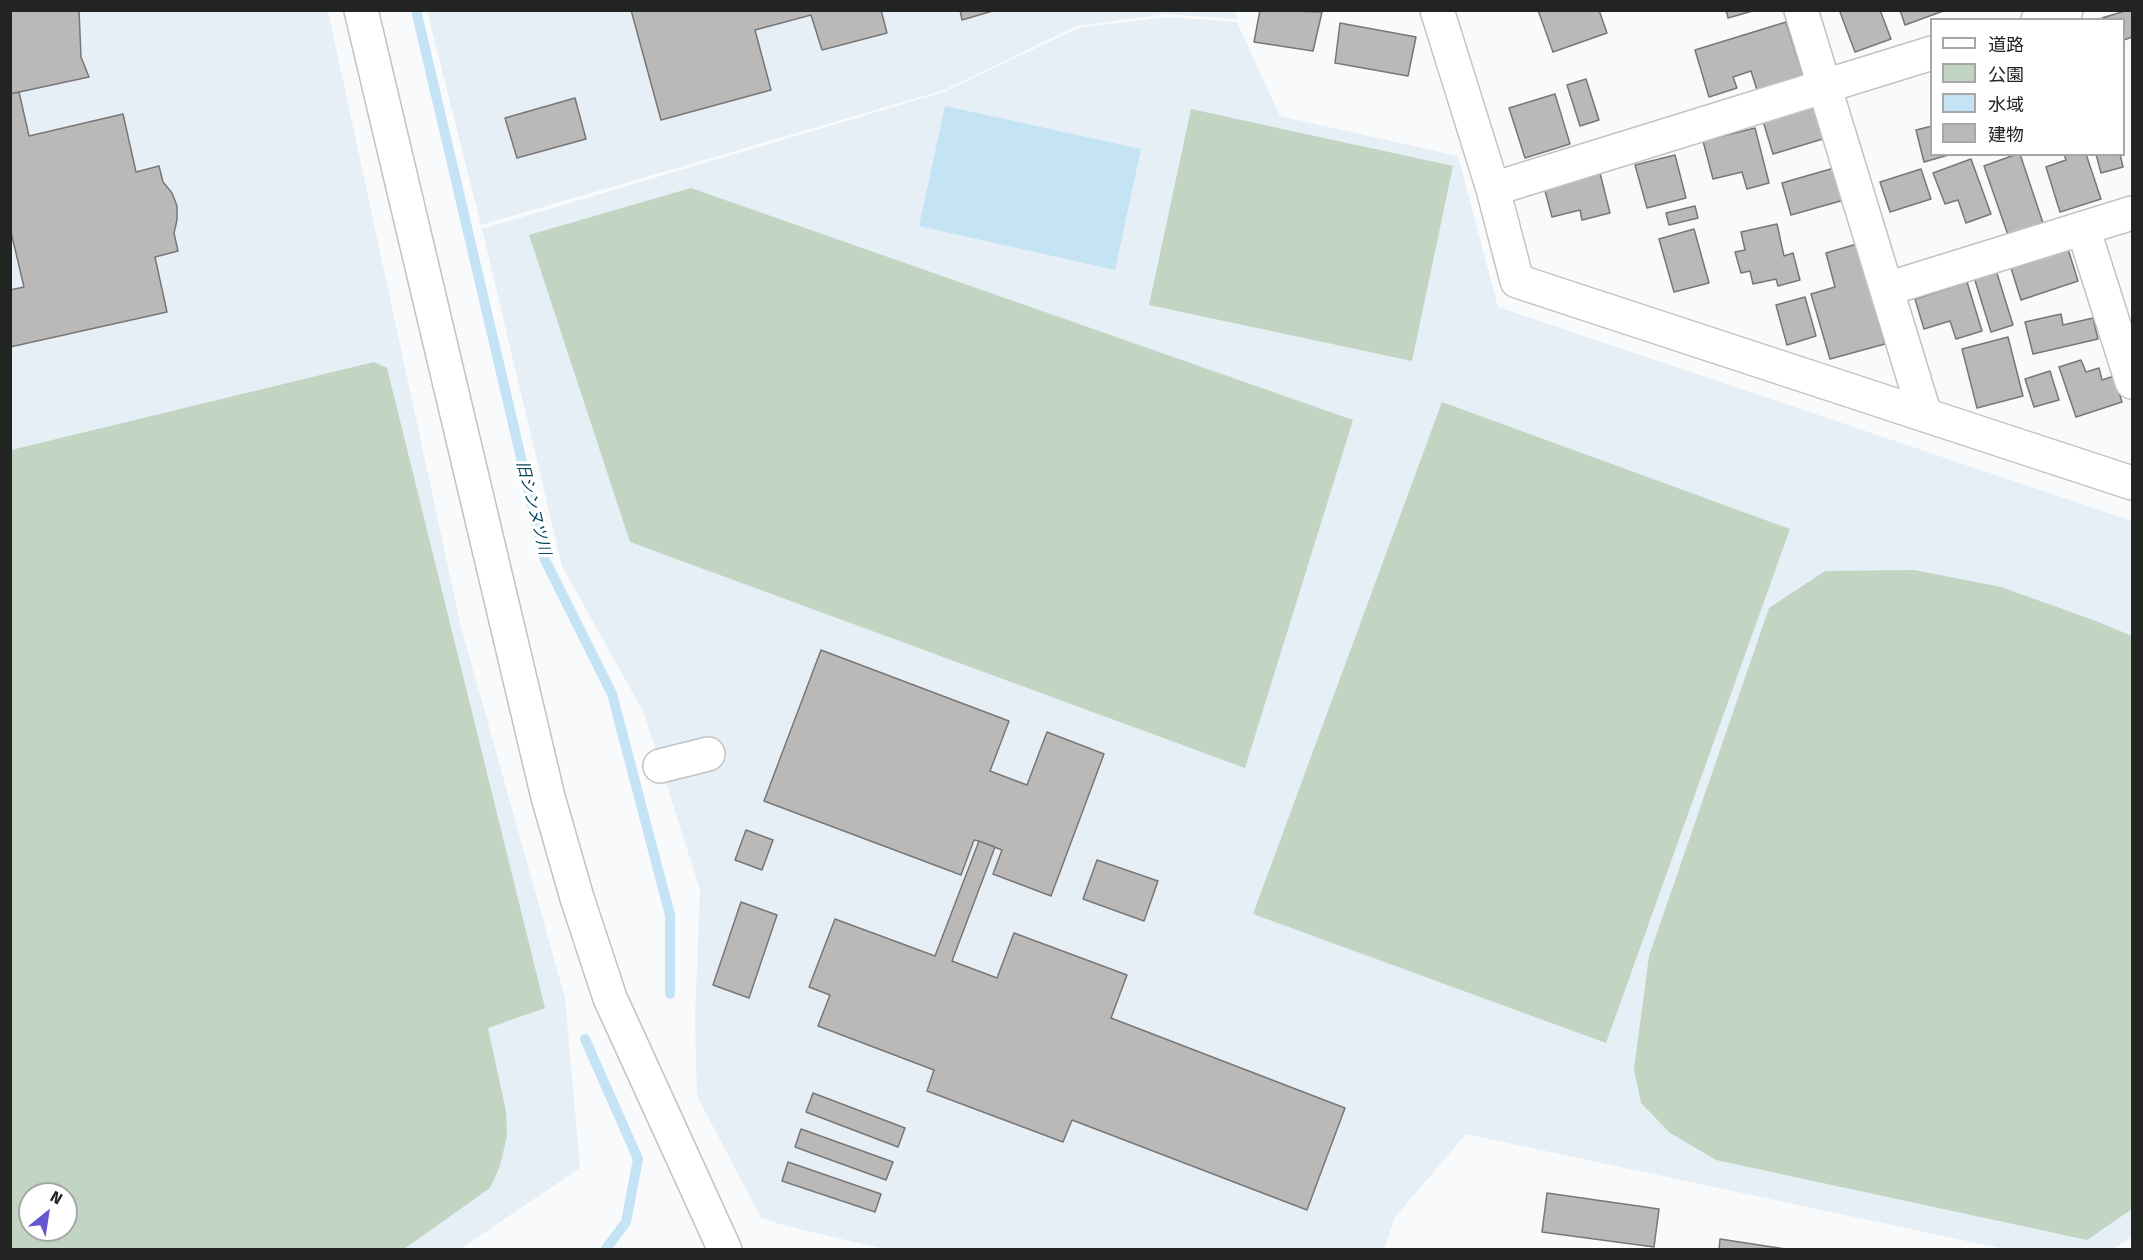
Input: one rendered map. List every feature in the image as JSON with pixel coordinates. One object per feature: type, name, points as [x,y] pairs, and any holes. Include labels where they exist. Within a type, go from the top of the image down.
[{"type":"street","points":[[361,10],[548,797],[577,898],[610,998],[725,1250]]},
{"type":"street","points":[[1437,10],[1493,189],[1517,280],[2133,483]]},
{"type":"street","points":[[1801,10],[1924,415]]},
{"type":"street","points":[[2044,18],[2067,10]]},
{"type":"street","points":[[1493,189],[1930,54]]},
{"type":"street","points":[[1887,289],[2133,213]]},
{"type":"street","points":[[2083,228],[2133,382]]},
{"type":"street","points":[[660,766],[708,754]]},
{"type":"shaded area","points":[[1235,10],[1238,19],[1166,14],[1077,26],[944,90],[481,225],[427,11]]},
{"type":"shaded area","points":[[10,11],[328,11],[461,627],[565,998],[580,1168],[460,1249],[11,1249]]},
{"type":"shaded area","points":[[1166,17],[1237,22],[1280,116],[1458,156],[1498,307],[2132,521],[2132,1237],[2114,1249],[2004,1249],[1466,1134],[1395,1217],[1384,1249],[888,1250],[761,1218],[697,1096],[695,1021],[700,890],[644,713],[562,566],[482,229],[944,92],[1078,28]]},
{"type":"green space","points":[[1191,109],[1453,166],[1412,361],[1149,305]]},
{"type":"green space","points":[[691,188],[1353,420],[1245,768],[630,542],[529,235]]},
{"type":"green space","points":[[374,362],[387,368],[545,1008],[488,1028],[506,1111],[507,1136],[500,1166],[490,1188],[404,1249],[11,1249],[11,450]]},
{"type":"green space","points":[[1442,402],[1790,529],[1606,1043],[1253,914]]},
{"type":"green space","points":[[1914,570],[2001,587],[2132,636],[2132,1209],[2087,1240],[1716,1160],[1670,1133],[1641,1103],[1634,1069],[1649,956],[1769,608],[1825,571]]},
{"type":"water","points":[[945,106],[1141,149],[1115,270],[919,226]]},
{"type":"building","points":[[10,10],[79,10],[81,57],[89,77],[10,94]]},
{"type":"building","points":[[631,10],[881,10],[887,33],[822,50],[811,15],[755,30],[771,90],[661,120]]},
{"type":"building","points":[[960,10],[996,10],[962,20]]},
{"type":"building","points":[[1260,10],[1322,12],[1313,51],[1254,42]]},
{"type":"building","points":[[1538,10],[1599,10],[1607,33],[1553,52]]},
{"type":"building","points":[[1726,10],[1756,10],[1728,18]]},
{"type":"building","points":[[1843,10],[1880,10],[1891,39],[1855,52],[1840,12]]},
{"type":"building","points":[[1900,10],[1946,10],[1905,25]]},
{"type":"building","points":[[2132,10],[2132,37],[2125,40],[2125,18],[2102,18]]},
{"type":"building","points":[[1786,22],[1803,75],[1757,90],[1751,71],[1733,77],[1737,88],[1709,97],[1695,50]]},
{"type":"building","points":[[1340,23],[1416,37],[1408,76],[1335,63]]},
{"type":"building","points":[[1586,79],[1599,120],[1580,126],[1567,85]]},
{"type":"building","points":[[19,92],[29,136],[123,114],[136,172],[159,166],[163,182],[172,193],[177,206],[174,233],[178,251],[155,257],[167,312],[10,347],[10,290],[24,287],[10,228],[10,94]]},
{"type":"building","points":[[1555,94],[1570,144],[1525,158],[1509,108]]},
{"type":"building","points":[[575,98],[586,139],[517,158],[505,118]]},
{"type":"building","points":[[1815,104],[1826,138],[1773,154],[1763,121]]},
{"type":"building","points":[[1930,126],[1930,156],[1945,156],[1924,162],[1916,130]]},
{"type":"building","points":[[1755,128],[1769,183],[1747,189],[1742,172],[1713,179],[1703,141]]},
{"type":"building","points":[[1675,155],[1686,198],[1647,208],[1635,165]]},
{"type":"building","points":[[2012,156],[2021,156],[2043,223],[2008,235],[1984,166]]},
{"type":"building","points":[[2065,156],[2087,156],[2101,199],[2060,212],[2046,167],[2066,160]]},
{"type":"building","points":[[2097,156],[2120,156],[2123,167],[2101,173]]},
{"type":"building","points":[[1971,159],[1991,214],[1966,223],[1958,200],[1945,204],[1933,173]]},
{"type":"building","points":[[1834,168],[1844,200],[1791,215],[1782,183]]},
{"type":"building","points":[[1921,169],[1931,199],[1890,212],[1880,182]]},
{"type":"building","points":[[1600,173],[1610,213],[1582,220],[1580,210],[1552,217],[1544,187]]},
{"type":"building","points":[[1695,206],[1698,218],[1669,225],[1666,213]]},
{"type":"building","points":[[1777,224],[1784,256],[1793,253],[1800,280],[1778,286],[1776,279],[1753,284],[1750,271],[1741,273],[1735,252],[1745,250],[1741,232]]},
{"type":"building","points":[[1694,229],[1709,283],[1674,292],[1659,239]]},
{"type":"building","points":[[1857,244],[1885,344],[1830,359],[1811,294],[1835,287],[1826,253]]},
{"type":"building","points":[[2068,249],[2078,281],[2021,300],[2011,268]]},
{"type":"building","points":[[1995,267],[2013,325],[1991,332],[1973,274]]},
{"type":"building","points":[[1967,282],[1982,331],[1956,339],[1950,321],[1924,329],[1915,299]]},
{"type":"building","points":[[1805,297],[1816,336],[1787,345],[1776,305]]},
{"type":"building","points":[[2061,314],[2063,325],[2093,318],[2098,339],[2033,354],[2025,322]]},
{"type":"building","points":[[2008,337],[2023,396],[1977,408],[1962,349]]},
{"type":"building","points":[[2081,360],[2086,372],[2099,368],[2102,380],[2114,376],[2122,402],[2076,417],[2059,367]]},
{"type":"building","points":[[2050,371],[2059,400],[2034,407],[2025,379]]},
{"type":"building","points":[[821,650],[1009,721],[990,771],[1027,785],[1047,732],[1104,754],[1051,896],[993,874],[1002,850],[979,841],[974,840],[961,875],[764,801]]},
{"type":"building","points":[[746,830],[773,840],[762,870],[735,860]]},
{"type":"building","points":[[979,841],[995,847],[952,961],[997,978],[1014,933],[1127,975],[1111,1018],[1345,1108],[1307,1210],[1072,1120],[1063,1142],[927,1091],[934,1070],[818,1026],[830,995],[809,987],[835,919],[935,956]]},
{"type":"building","points":[[1097,860],[1158,881],[1144,921],[1083,899]]},
{"type":"building","points":[[741,902],[777,915],[749,998],[713,985]]},
{"type":"building","points":[[813,1093],[905,1128],[898,1147],[806,1112]]},
{"type":"building","points":[[801,1129],[893,1162],[886,1180],[795,1147]]},
{"type":"building","points":[[788,1162],[881,1194],[875,1212],[782,1181]]},
{"type":"building","points":[[1547,1193],[1659,1209],[1654,1247],[1542,1232]]},
{"type":"building","points":[[1720,1239],[1792,1250],[1719,1250]]},
{"type":"waterway","name":"旧シンヌツ川","points":[[416,10],[545,560],[612,694],[670,915],[670,994]]},
{"type":"waterway","points":[[585,1039],[638,1159],[626,1222],[605,1250]]}]
